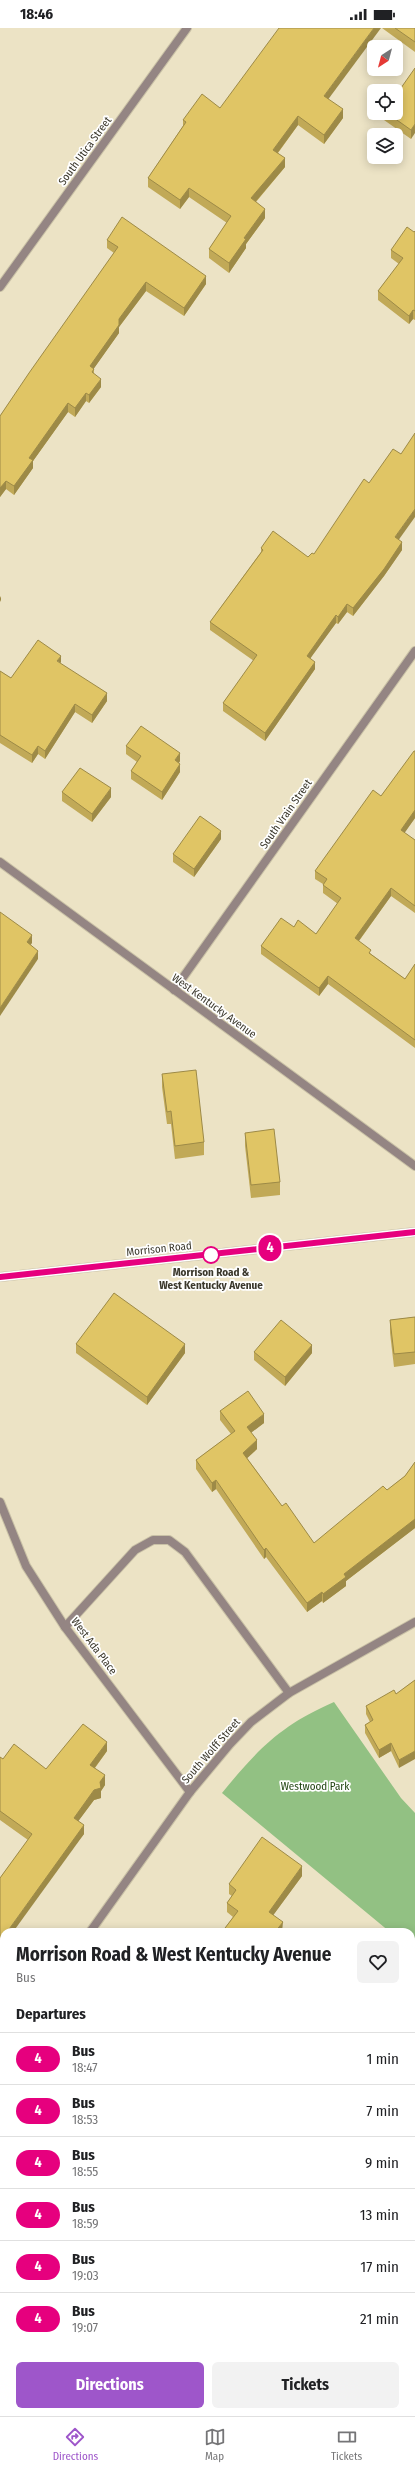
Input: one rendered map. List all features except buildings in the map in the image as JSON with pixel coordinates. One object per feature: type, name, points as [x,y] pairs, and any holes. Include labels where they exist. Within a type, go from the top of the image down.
[{"type":"main road","name":"Morrison Road","points":[[0,1277],[415,1232]]},
{"type":"street","name":"South Utica Street","points":[[0,287],[187,28]]},
{"type":"street","name":"South Vrain Street","points":[[174,990],[415,651]]},
{"type":"street","name":"West Kentucky Avenue","points":[[0,862],[415,1166]]},
{"type":"street","name":"West Ada Place","points":[[0,1502],[26,1566],[65,1627],[190,1792]]},
{"type":"street","points":[[65,1627],[135,1550],[153,1540],[169,1540],[185,1552],[289,1692]]},
{"type":"street","name":"South Wolff Street","points":[[93,1928],[190,1792],[230,1744],[251,1722],[289,1692],[415,1622]]},
{"type":"green space","name":"Westwood Park","points":[[334,1702],[401,1798],[415,1813],[415,1928],[385,1928],[222,1793],[259,1751],[285,1729],[315,1711]]},
{"type":"bus line","name":"4","points":[[0,1277],[415,1232]]},
{"type":"place","name":"Morrison Road & West Kentucky Avenue","points":[[211,1255]]}]
